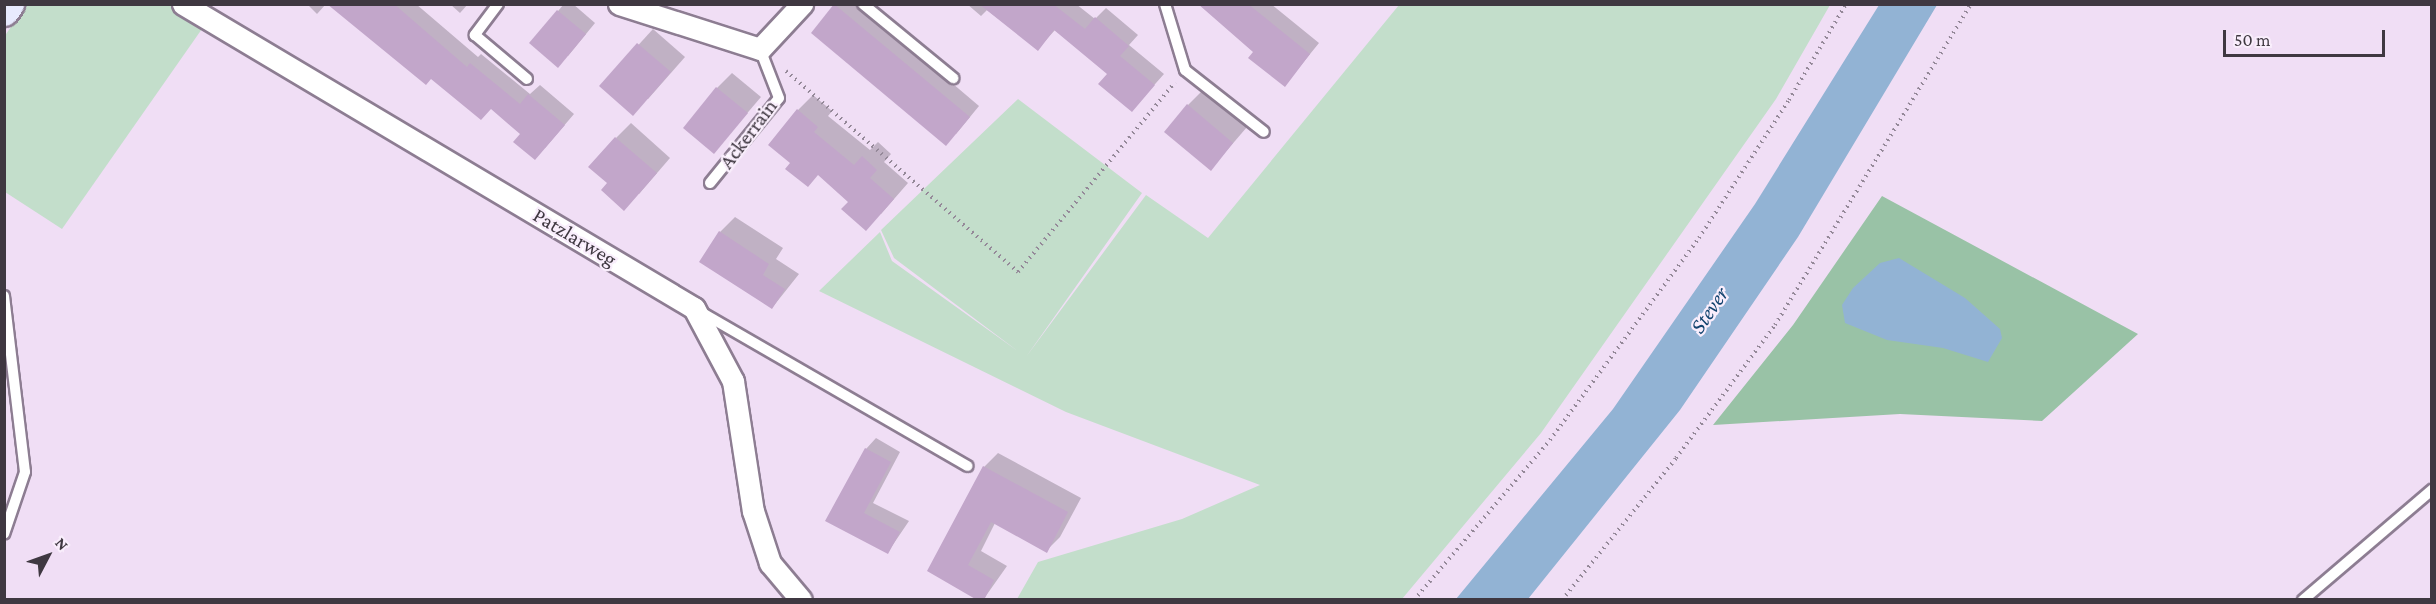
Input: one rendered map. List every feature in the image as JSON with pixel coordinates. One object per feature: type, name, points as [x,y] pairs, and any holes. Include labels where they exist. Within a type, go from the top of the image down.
[{"type":"main road","points":[[4,11],[9,4]]},
{"type":"street","name":"Patzlarweg","points":[[183,4],[694,308]]},
{"type":"street","points":[[619,4],[760,49],[802,4]]},
{"type":"street","points":[[694,308],[734,381],[753,511],[770,563],[801,600]]},
{"type":"lane","points":[[498,4],[474,35],[527,79]]},
{"type":"lane","points":[[863,4],[953,78]]},
{"type":"lane","points":[[1165,4],[1185,70],[1264,132]]},
{"type":"lane","name":"Ackerrain","points":[[710,183],[779,98],[760,49]]},
{"type":"lane","points":[[4,296],[25,472],[4,534]]},
{"type":"lane","points":[[694,308],[967,466]]},
{"type":"lane","points":[[2303,600],[2432,490]]},
{"type":"path","points":[[1414,600],[1550,440],[1699,238],[1790,100],[1846,4]]},
{"type":"path","points":[[1562,600],[1676,458],[1775,325],[1971,4]]},
{"type":"path","points":[[760,49],[1018,272],[1185,70]]},
{"type":"green space","points":[[26,5],[169,5],[204,26],[62,229],[5,192],[4,37]]},
{"type":"green space","points":[[1399,5],[1830,5],[1776,99],[1541,433],[1402,599],[1017,599],[1038,562],[1182,519],[1260,485],[1066,412],[819,291],[880,232],[892,261],[1019,352],[894,258],[881,230],[1018,99],[1142,193],[1026,357],[1146,195],[1208,238]]},
{"type":"green space","points":[[1882,196],[2138,334],[2042,421],[1900,414],[1713,425],[1793,325]]},
{"type":"water","name":"Stever","points":[[1879,5],[1937,5],[1798,237],[1680,410],[1528,599],[1456,599],[1613,409],[1755,204]]},
{"type":"water","points":[[1899,258],[1965,298],[2000,329],[2002,338],[1988,362],[1943,348],[1887,340],[1845,323],[1842,305],[1853,288],[1880,263]]},
{"type":"building","points":[[327,4],[394,4],[467,67],[470,63],[520,104],[528,94],[565,125],[535,160],[513,142],[520,134],[491,109],[481,120],[431,79],[426,85]]},
{"type":"building","points":[[834,4],[970,117],[946,146],[811,33]]},
{"type":"building","points":[[979,4],[1053,4],[1085,29],[1095,17],[1129,46],[1120,56],[1155,85],[1132,112],[1098,84],[1107,74],[1054,30],[1038,51]]},
{"type":"building","points":[[1198,4],[1248,4],[1310,54],[1285,87],[1248,58],[1253,52]]},
{"type":"building","points":[[557,10],[586,34],[558,68],[529,43]]},
{"type":"building","points":[[637,43],[671,72],[633,116],[599,86]]},
{"type":"building","points":[[716,87],[748,113],[714,154],[683,128]]},
{"type":"building","points":[[1187,104],[1233,143],[1211,171],[1164,132]]},
{"type":"building","points":[[797,109],[818,127],[814,132],[854,165],[862,156],[877,170],[870,178],[894,199],[866,231],[841,209],[848,202],[818,175],[808,187],[785,169],[790,163],[768,145]]},
{"type":"building","points":[[615,137],[657,173],[624,211],[601,190],[607,183],[588,167]]},
{"type":"building","points":[[719,231],[769,264],[763,275],[785,289],[772,309],[699,262]]},
{"type":"building","points":[[865,448],[891,462],[864,513],[900,532],[888,554],[825,521]]},
{"type":"building","points":[[983,466],[1068,512],[1047,553],[991,522],[968,565],[994,580],[984,600],[977,600],[927,571]]}]
